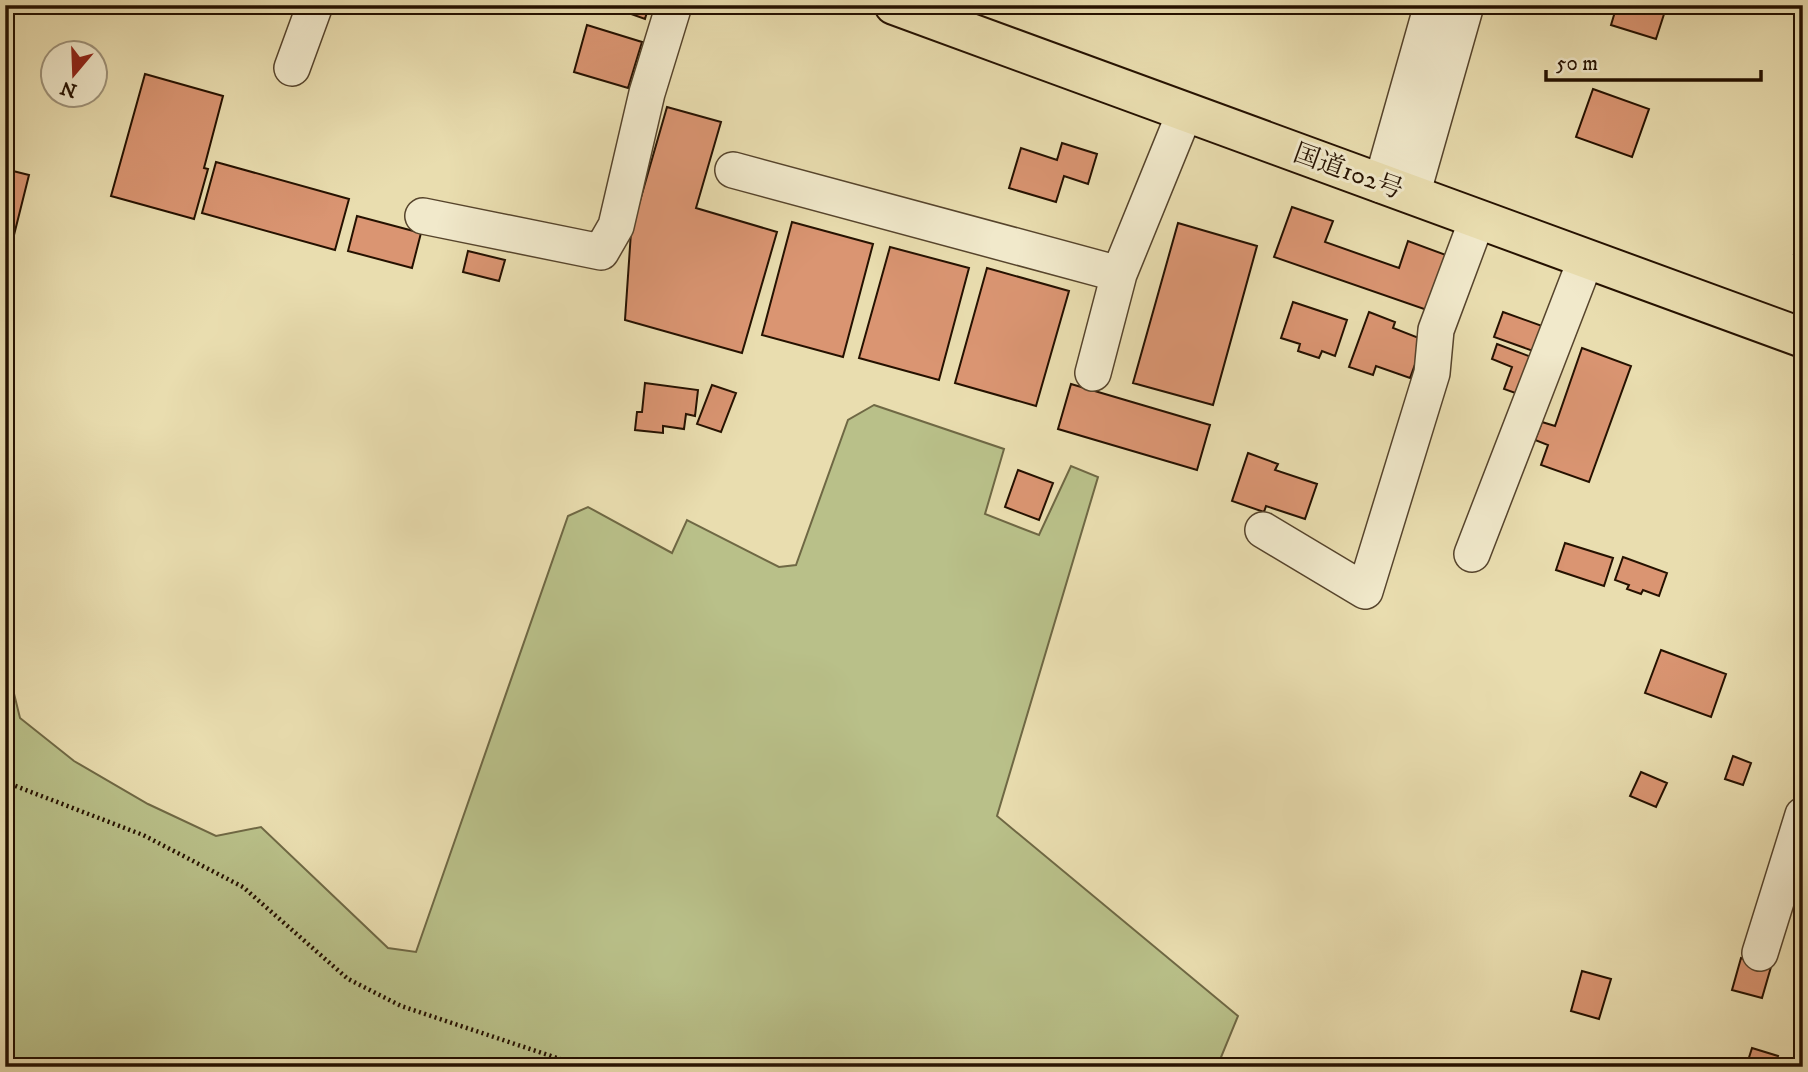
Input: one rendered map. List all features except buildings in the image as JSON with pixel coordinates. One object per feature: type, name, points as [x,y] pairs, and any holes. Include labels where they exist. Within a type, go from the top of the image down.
[{"type":"highway","name":"国道102号","points":[[894,5],[1803,338]]},
{"type":"street","points":[[292,68],[315,5]]},
{"type":"street","points":[[424,216],[601,252],[616,226],[647,93],[674,5]]},
{"type":"street","points":[[1397,190],[1432,5]]},
{"type":"street","points":[[1397,190],[1466,5]]},
{"type":"street","points":[[1093,373],[1119,274],[1185,112]]},
{"type":"street","points":[[733,170],[1119,274]]},
{"type":"street","points":[[1263,530],[1365,591],[1432,373],[1436,330],[1477,219]]},
{"type":"street","points":[[1472,554],[1586,259]]},
{"type":"street","points":[[1760,953],[1803,815]]},
{"type":"path","points":[[5,782],[142,835],[243,887],[348,979],[401,1006],[584,1067]]},
{"type":"path","points":[[1798,1067],[1803,1051]]},
{"type":"green space","points":[[874,405],[1004,449],[985,514],[1039,535],[1071,466],[1098,477],[997,816],[1238,1016],[1217,1067],[5,1067],[5,657],[20,718],[74,761],[148,804],[216,836],[261,827],[388,948],[416,952],[568,516],[588,507],[672,553],[687,520],[779,567],[796,565],[848,420]]}]
